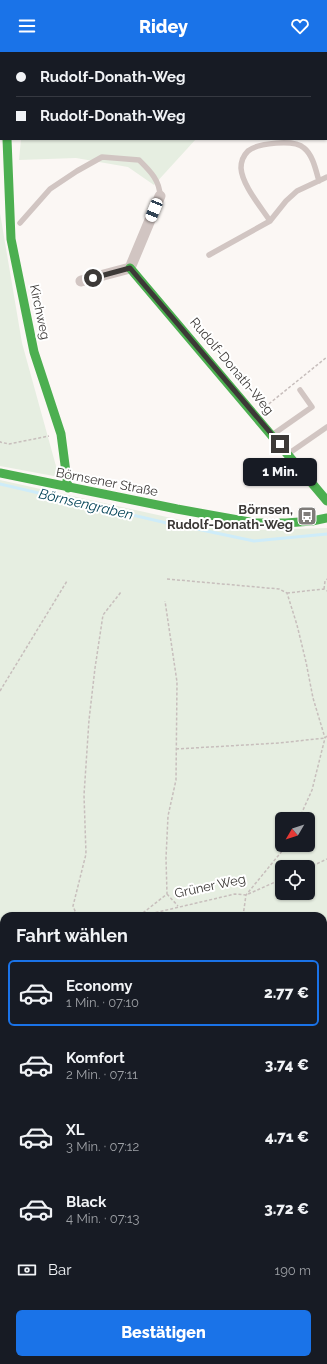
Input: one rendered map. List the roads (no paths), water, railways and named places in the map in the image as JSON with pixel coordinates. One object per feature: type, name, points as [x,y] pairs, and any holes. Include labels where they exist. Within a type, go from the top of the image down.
[{"type":"street","name":"Kirchweg","points":[[7,140],[11,239],[34,352],[61,434],[68,488]]},
{"type":"street","points":[[81,281],[130,268],[160,196]]},
{"type":"street","name":"Rudolf-Donath-Weg","points":[[130,268],[327,501]]},
{"type":"street","name":"Börnsener Straße","points":[[0,473],[68,488],[255,523],[286,523],[327,518]]},
{"type":"lane","points":[[270,222],[243,178],[241,167],[243,159],[248,152],[256,147],[264,145],[290,143],[298,144],[305,148],[311,158],[319,181]]},
{"type":"lane","points":[[20,222],[50,189],[77,170],[102,157],[139,160],[154,175],[160,190],[160,196]]},
{"type":"lane","points":[[209,255],[270,222],[286,201],[297,191],[327,177]]},
{"type":"lane","points":[[272,435],[312,407],[300,390]]},
{"type":"lane","points":[[288,454],[327,427]]},
{"type":"waterway","name":"Börnsengraben","points":[[0,484],[171,524]]},
{"type":"waterway","name":"Börnsengraben","points":[[178,525],[254,541],[327,534]]},
{"type":"place","name":"Börnsen, Rudolf-Donath-Weg","points":[[307,516]]}]
